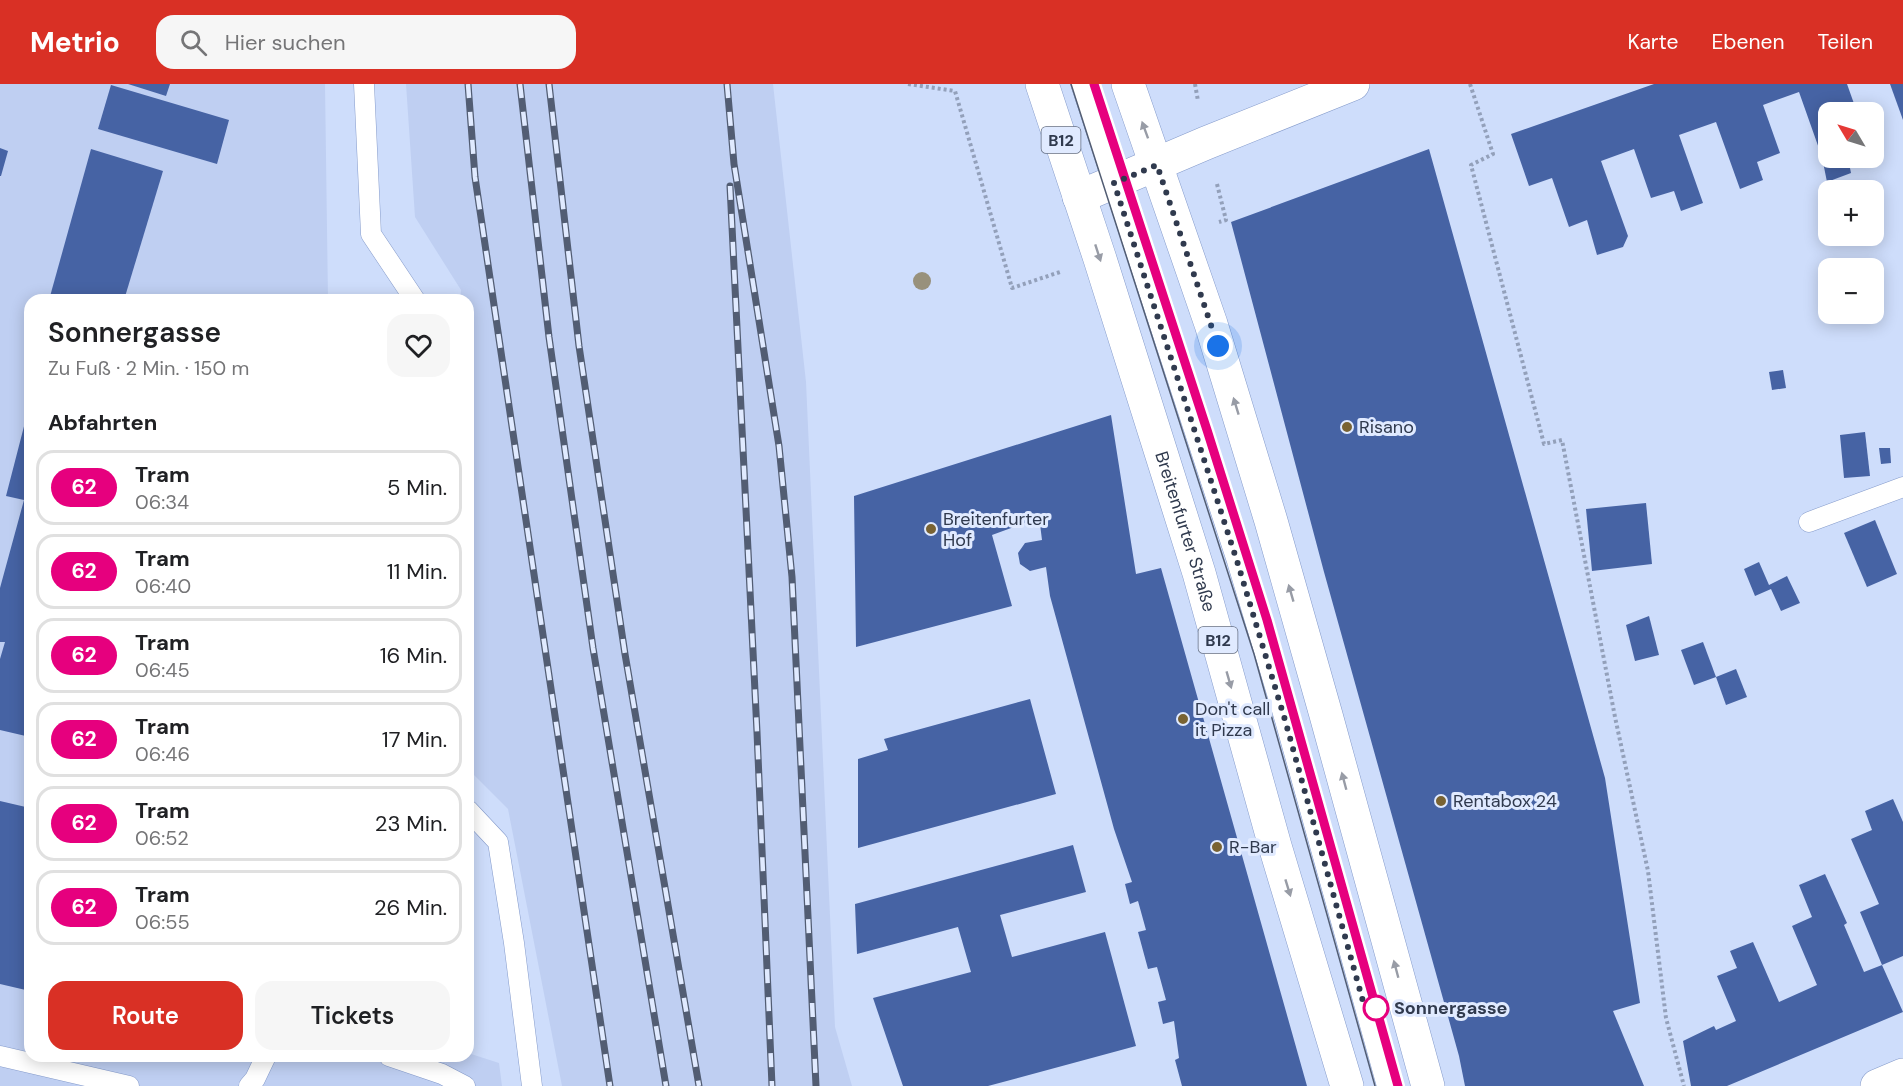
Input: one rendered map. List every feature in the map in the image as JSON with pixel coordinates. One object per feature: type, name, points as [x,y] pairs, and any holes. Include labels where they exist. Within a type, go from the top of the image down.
[{"type":"main road","name":"Breitenfurter Straße","points":[[1042,84],[1199,573],[1275,846],[1347,1086]]},
{"type":"main road","points":[[1128,84],[1211,324],[1271,521],[1428,1086]]},
{"type":"main road","points":[[1079,197],[1353,84]]},
{"type":"main road","points":[[1877,1086],[1903,1075]]},
{"type":"lane","points":[[364,84],[371,234],[411,294]]},
{"type":"lane","points":[[1081,84],[1237,561],[1285,720],[1387,1086]]},
{"type":"lane","points":[[1809,522],[1903,488]]},
{"type":"lane","points":[[474,816],[498,842],[514,943],[532,1086]]},
{"type":"lane","points":[[0,1056],[24,1062]]},
{"type":"lane","points":[[26,1062],[129,1086]]},
{"type":"lane","points":[[249,1086],[263,1062]]},
{"type":"lane","points":[[407,1062],[442,1074],[465,1086]]},
{"type":"path","points":[[908,84],[955,91],[1012,288],[1068,270]]},
{"type":"path","points":[[1470,84],[1493,154],[1471,165],[1544,444],[1562,440],[1615,717],[1648,871],[1666,1018],[1683,1086]]},
{"type":"shaded area","points":[[0,84],[325,84],[328,294],[24,294],[24,1062],[474,1062],[474,1055],[499,1063],[502,1086],[0,1086]]},
{"type":"shaded area","points":[[406,84],[773,84],[806,382],[835,1027],[852,1086],[562,1086],[508,809],[474,775],[474,294],[461,294],[461,290],[415,217]]},
{"type":"building","points":[[128,84],[170,84],[166,96]]},
{"type":"building","points":[[1654,84],[1847,84],[1853,102],[1818,102],[1818,146],[1799,92],[1763,105],[1780,153],[1757,162],[1763,180],[1740,189],[1716,122],[1679,135],[1703,203],[1681,211],[1674,191],[1651,198],[1634,149],[1601,161],[1628,236],[1623,247],[1597,255],[1587,220],[1569,227],[1552,178],[1529,186],[1511,134]]},
{"type":"building","points":[[1890,84],[1903,84],[1903,120]]},
{"type":"building","points":[[111,85],[229,120],[217,164],[98,129]]},
{"type":"building","points":[[0,148],[8,151],[1,176],[0,176]]},
{"type":"building","points":[[91,149],[163,171],[126,294],[51,294]]},
{"type":"building","points":[[1429,149],[1605,778],[1640,1003],[1613,1011],[1644,1086],[1465,1086],[1459,1056],[1324,572],[1231,222]]},
{"type":"building","points":[[1824,168],[1850,168],[1851,173],[1827,180]]},
{"type":"building","points":[[1783,370],[1786,388],[1772,390],[1769,372]]},
{"type":"building","points":[[1111,415],[1136,574],[1161,568],[1307,1086],[1182,1086],[1175,1060],[1179,1058],[1174,1021],[1163,1024],[1158,1002],[1166,1000],[1157,967],[1148,969],[1138,932],[1146,930],[1138,901],[1130,904],[1125,884],[1132,882],[1114,829],[1050,596],[1046,567],[1030,571],[1020,564],[1018,553],[1025,543],[1042,540],[1040,524],[1033,520],[992,535],[1012,606],[856,647],[854,496]]},
{"type":"building","points":[[24,426],[24,500],[6,496]]},
{"type":"building","points":[[1865,432],[1870,476],[1844,478],[1840,435]]},
{"type":"building","points":[[1879,448],[1890,448],[1891,463],[1881,464]]},
{"type":"building","points":[[24,500],[24,736],[0,730],[0,659],[5,642],[0,642],[0,588]]},
{"type":"building","points":[[1646,503],[1652,564],[1592,571],[1586,509]]},
{"type":"building","points":[[1875,520],[1897,574],[1867,587],[1844,533]]},
{"type":"building","points":[[1759,562],[1769,585],[1787,576],[1800,603],[1781,611],[1771,589],[1755,596],[1744,569]]},
{"type":"building","points":[[1649,616],[1659,655],[1635,661],[1626,625]]},
{"type":"building","points":[[1703,642],[1716,677],[1694,685],[1681,650]]},
{"type":"building","points":[[1736,669],[1747,697],[1726,705],[1716,677]]},
{"type":"building","points":[[1030,699],[1056,794],[858,848],[858,759],[888,750],[884,739]]},
{"type":"building","points":[[1893,799],[1903,822],[1903,956],[1882,965],[1860,912],[1879,904],[1851,839],[1872,830],[1865,811]]},
{"type":"building","points":[[0,801],[24,807],[24,990],[0,984]]},
{"type":"building","points":[[1073,845],[1086,892],[1000,915],[1012,957],[1105,932],[1136,1046],[988,1086],[903,1086],[873,998],[971,972],[958,927],[857,954],[855,904]]},
{"type":"building","points":[[1825,874],[1847,923],[1844,925],[1864,972],[1882,965],[1903,1012],[1727,1086],[1691,1086],[1683,1041],[1714,1026],[1716,1030],[1736,1021],[1717,976],[1737,968],[1730,951],[1753,942],[1779,1002],[1817,985],[1792,926],[1812,917],[1799,885]]},
{"type":"tram line","points":[[1071,84],[1254,654],[1375,1086]]},
{"type":"tram line","points":[[1094,84],[1267,620],[1398,1086]]},
{"type":"tram line","name":"62","points":[[1094,84],[1267,620],[1398,1086]]},
{"type":"railway","points":[[468,84],[475,177],[610,1086]]},
{"type":"railway","points":[[520,84],[549,337],[593,648],[666,1086]]},
{"type":"railway","points":[[549,84],[579,346],[625,654],[699,1086]]},
{"type":"railway","points":[[727,84],[734,164],[779,446],[792,577],[816,1086]]},
{"type":"railway","points":[[730,186],[772,1086]]},
{"type":"place","name":"Risano","points":[[1347,427]]},
{"type":"place","name":"Breitenfurter Hof","points":[[931,529]]},
{"type":"place","name":"Don't call it Pizza","points":[[1183,719]]},
{"type":"place","name":"Rentabox 24","points":[[1441,801]]},
{"type":"place","name":"R-Bar","points":[[1217,847]]},
{"type":"place","name":"Sonnergasse","points":[[1376,1008]]},
{"type":"route","points":[[1218,346],[1157,165],[1114,183],[1237,561],[1285,720],[1364,1005],[1376,1008]]}]
